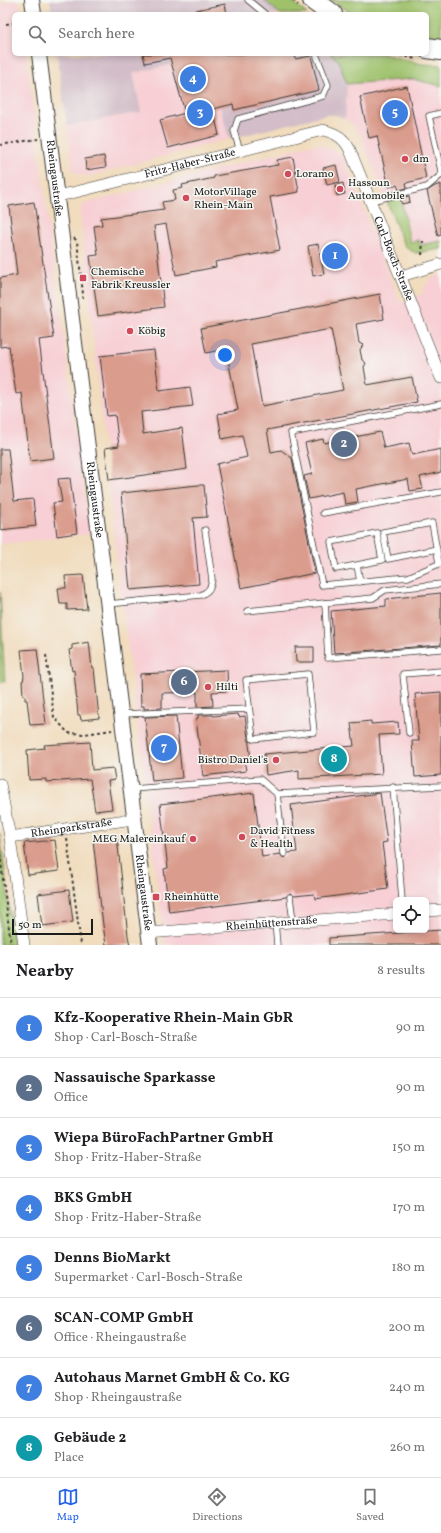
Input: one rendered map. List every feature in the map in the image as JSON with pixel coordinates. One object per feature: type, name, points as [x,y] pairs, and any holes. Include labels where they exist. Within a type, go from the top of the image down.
[{"type":"highway","points":[[312,0],[329,12]]},
{"type":"highway","points":[[429,53],[441,50]]},
{"type":"street","points":[[32,0],[34,12]]},
{"type":"street","name":"Rheingaustraße","points":[[39,56],[149,939]]},
{"type":"street","name":"Fritz-Haber-Straße","points":[[56,196],[323,130]]},
{"type":"street","name":"Carl-Bosch-Straße","points":[[323,130],[337,135],[347,144],[441,378]]},
{"type":"street","points":[[401,276],[441,264]]},
{"type":"street","points":[[0,784],[10,837],[24,945]]},
{"type":"street","name":"Rheinparkstraße","points":[[10,837],[133,819]]},
{"type":"street","points":[[429,911],[441,910]]},
{"type":"street","name":"Rheinhüttenstraße","points":[[149,939],[275,922],[393,914]]},
{"type":"lane","points":[[248,0],[263,12]]},
{"type":"lane","points":[[240,151],[234,130],[238,119],[323,96],[328,85],[317,56]]},
{"type":"lane","points":[[441,113],[429,116],[441,172]]},
{"type":"lane","points":[[371,201],[427,187],[441,175]]},
{"type":"lane","points":[[437,549],[388,559],[383,532],[432,523],[440,563],[408,576],[322,585],[291,433],[441,404]]},
{"type":"lane","points":[[322,513],[441,492]]},
{"type":"lane","points":[[107,605],[201,595],[207,592],[211,586],[212,580],[205,530]]},
{"type":"lane","points":[[377,533],[382,560],[357,565],[336,569],[331,542],[377,533]]},
{"type":"lane","points":[[357,565],[360,582]]},
{"type":"lane","points":[[248,611],[373,598],[385,590],[441,584]]},
{"type":"lane","points":[[325,603],[328,658],[441,649]]},
{"type":"lane","points":[[409,733],[403,674],[441,671]]},
{"type":"lane","points":[[308,674],[314,732],[253,739],[250,709],[246,680],[308,674]]},
{"type":"lane","points":[[120,714],[250,709]]},
{"type":"lane","points":[[130,790],[260,779],[277,794],[284,854]]},
{"type":"lane","points":[[277,794],[393,787],[441,786]]},
{"type":"lane","points":[[393,787],[402,897]]},
{"type":"lane","points":[[290,897],[293,921]]},
{"type":"lane","points":[[275,922],[277,945]]},
{"type":"path","points":[[6,24],[12,23]]},
{"type":"path","points":[[0,145],[49,137]]},
{"type":"path","points":[[78,241],[83,294]]},
{"type":"path","points":[[422,255],[423,242]]},
{"type":"path","points":[[46,655],[54,718],[58,724],[68,733],[85,734],[113,730]]},
{"type":"path","points":[[66,828],[81,945]]},
{"type":"path","points":[[0,854],[11,945]]},
{"type":"shaded area","points":[[19,0],[21,12],[12,12],[12,56],[26,56],[90,534],[0,544],[0,3]]},
{"type":"shaded area","points":[[50,0],[264,0],[278,12],[52,12]]},
{"type":"shaded area","points":[[57,56],[333,56],[338,60],[347,84],[345,119],[336,115],[325,115],[229,139],[207,57],[133,73],[141,112],[67,126]]},
{"type":"shaded area","points":[[208,57],[229,139],[93,175],[85,176],[76,173],[73,170],[67,126],[141,112],[133,73]]},
{"type":"shaded area","points":[[412,79],[441,86],[441,249],[416,253],[408,249],[403,243],[360,134],[351,123],[345,119],[347,84]]},
{"type":"shaded area","points":[[310,145],[321,145],[339,153],[345,160],[400,303],[423,294],[424,287],[431,278],[441,274],[441,945],[165,945],[114,534],[80,211],[83,205]]},
{"type":"green space","points":[[264,0],[291,0],[305,12],[278,12]]},
{"type":"green space","points":[[331,0],[441,0],[441,37],[429,36],[429,12],[350,12]]},
{"type":"green space","points":[[333,56],[391,56],[422,64],[441,65],[441,86],[412,79],[347,84],[338,60]]},
{"type":"green space","points":[[401,198],[410,242],[419,240],[420,245],[441,241],[441,249],[416,253],[408,249],[403,243],[387,202]]},
{"type":"green space","points":[[0,592],[5,682],[0,683]]},
{"type":"green space","points":[[0,833],[14,945],[0,945]]},
{"type":"building","points":[[225,4],[227,12],[196,12],[196,10]]},
{"type":"building","points":[[143,56],[294,56],[295,59],[311,56],[319,90],[234,110],[233,104],[213,109],[219,135],[168,148],[160,120],[185,113],[170,58],[145,63]]},
{"type":"building","points":[[407,86],[426,178],[406,183],[407,188],[399,190],[397,185],[389,187],[377,136],[369,138],[360,97]]},
{"type":"building","points":[[104,156],[106,167],[86,170],[85,159]]},
{"type":"building","points":[[293,157],[299,192],[270,197],[280,250],[215,262],[216,267],[176,275],[166,224],[154,226],[164,307],[98,316],[90,256],[98,255],[94,226],[102,225],[101,218],[164,210],[162,202],[175,200],[173,190],[183,188],[182,185],[214,178],[214,176],[278,165],[277,160]]},
{"type":"building","points":[[336,165],[340,182],[327,185],[323,168]]},
{"type":"building","name":"Hassoun Automobile","points":[[343,183],[345,194],[337,196],[335,185]]},
{"type":"building","points":[[441,184],[441,235],[438,236],[427,191]]},
{"type":"building","points":[[409,196],[410,202],[402,204],[400,198]]},
{"type":"building","points":[[34,202],[54,338],[39,340],[54,458],[30,461],[22,393],[16,394],[9,346],[0,347],[0,278],[17,275],[9,206]]},
{"type":"building","points":[[318,244],[324,274],[313,276],[308,246]]},
{"type":"building","points":[[380,294],[384,319],[356,324],[359,343],[363,345],[360,350],[362,360],[366,363],[364,367],[367,385],[412,377],[417,402],[267,430],[271,452],[281,450],[292,458],[315,573],[241,588],[217,464],[247,457],[242,435],[222,439],[218,414],[238,410],[226,349],[206,353],[201,328]],"holes":[[[331,329],[343,390],[262,406],[251,344]]]},
{"type":"building","points":[[154,350],[159,391],[190,387],[193,406],[141,412],[143,434],[182,428],[187,469],[109,480],[105,448],[119,446],[115,415],[107,416],[100,356]]},
{"type":"building","points":[[380,432],[384,448],[409,443],[412,455],[441,449],[441,472],[420,477],[423,489],[410,491],[408,479],[356,489],[358,502],[345,504],[343,492],[309,499],[304,476],[312,474],[305,443],[323,439],[324,443]]},
{"type":"building","points":[[0,449],[8,449],[14,501],[33,499],[36,526],[0,530]]},
{"type":"building","points":[[70,478],[77,533],[57,536],[53,503],[62,502],[58,479]]},
{"type":"building","points":[[204,485],[207,517],[193,518],[199,584],[130,590],[121,493]]},
{"type":"building","points":[[83,575],[87,609],[67,610],[67,604],[60,604],[58,588],[66,588],[65,576]]},
{"type":"building","points":[[441,593],[441,645],[334,653],[331,611],[386,606],[386,599]]},
{"type":"building","points":[[89,642],[92,668],[94,668],[99,718],[81,720],[80,715],[78,715],[74,670],[72,671],[69,650],[72,649],[72,645]]},
{"type":"building","points":[[295,647],[314,647],[314,662],[296,662]]},
{"type":"building","points":[[37,649],[46,724],[30,725],[27,700],[25,700],[25,695],[23,695],[22,681],[24,676],[21,650]]},
{"type":"building","points":[[227,670],[228,691],[212,692],[213,706],[197,707],[197,692],[162,693],[162,708],[144,709],[144,706],[141,706],[140,674]]},
{"type":"building","points":[[441,692],[441,775],[415,777],[412,741],[419,741],[415,694]]},
{"type":"building","points":[[238,714],[239,717],[245,716],[251,759],[244,760],[246,771],[203,776],[196,719],[198,718],[198,715],[213,716]]},
{"type":"building","points":[[176,716],[182,778],[152,781],[145,717]]},
{"type":"building","points":[[371,721],[371,724],[398,722],[399,734],[379,735],[382,774],[299,779],[299,770],[266,775],[264,754],[354,746],[351,723]]},
{"type":"building","points":[[90,742],[92,770],[113,768],[115,780],[108,781],[112,809],[95,811],[90,779],[46,782],[46,779],[29,780],[27,750],[45,748],[44,745]]},
{"type":"building","points":[[254,793],[262,857],[280,854],[284,858],[288,853],[297,852],[291,805],[380,793],[387,842],[382,843],[388,889],[315,899],[314,894],[294,896],[290,893],[286,897],[169,912],[164,869],[168,868],[160,804]]},
{"type":"building","points":[[117,837],[130,945],[106,945],[103,925],[93,840]]},
{"type":"building","points":[[55,840],[59,871],[28,875],[24,843]]},
{"type":"building","points":[[69,890],[73,922],[42,926],[38,894]]},
{"type":"building","points":[[441,930],[441,945],[329,945],[329,938],[399,933],[429,933],[429,931]]},
{"type":"place","name":"BKS GmbH","points":[[193,79]]},
{"type":"place","name":"Wiepa BüroFachPartner GmbH","points":[[200,113]]},
{"type":"place","name":"Denns BioMarkt","points":[[395,113]]},
{"type":"place","name":"dm","points":[[405,159]]},
{"type":"place","name":"Loramo","points":[[288,174]]},
{"type":"place","name":"Hassoun Automobile","points":[[340,189]]},
{"type":"place","name":"MotorVillage Rhein-Main","points":[[186,198]]},
{"type":"place","name":"Kfz-Kooperative Rhein-Main GbR","points":[[335,256]]},
{"type":"place","name":"Chemische Fabrik Kreussler","points":[[83,278]]},
{"type":"place","name":"Köbig","points":[[130,331]]},
{"type":"place","name":"Nassauische Sparkasse","points":[[344,444]]},
{"type":"place","name":"SCAN-COMP GmbH","points":[[184,682]]},
{"type":"place","name":"Hilti","points":[[208,687]]},
{"type":"place","name":"Autohaus Marnet GmbH & Co. KG","points":[[164,748]]},
{"type":"place","name":"Gebäude 2","points":[[334,759]]},
{"type":"place","name":"Bistro Daniel's","points":[[276,760]]},
{"type":"place","name":"David Fitness & Health","points":[[242,837]]},
{"type":"place","name":"MEG Malereinkauf","points":[[193,839]]},
{"type":"place","name":"Rheinhütte","points":[[156,897]]}]
